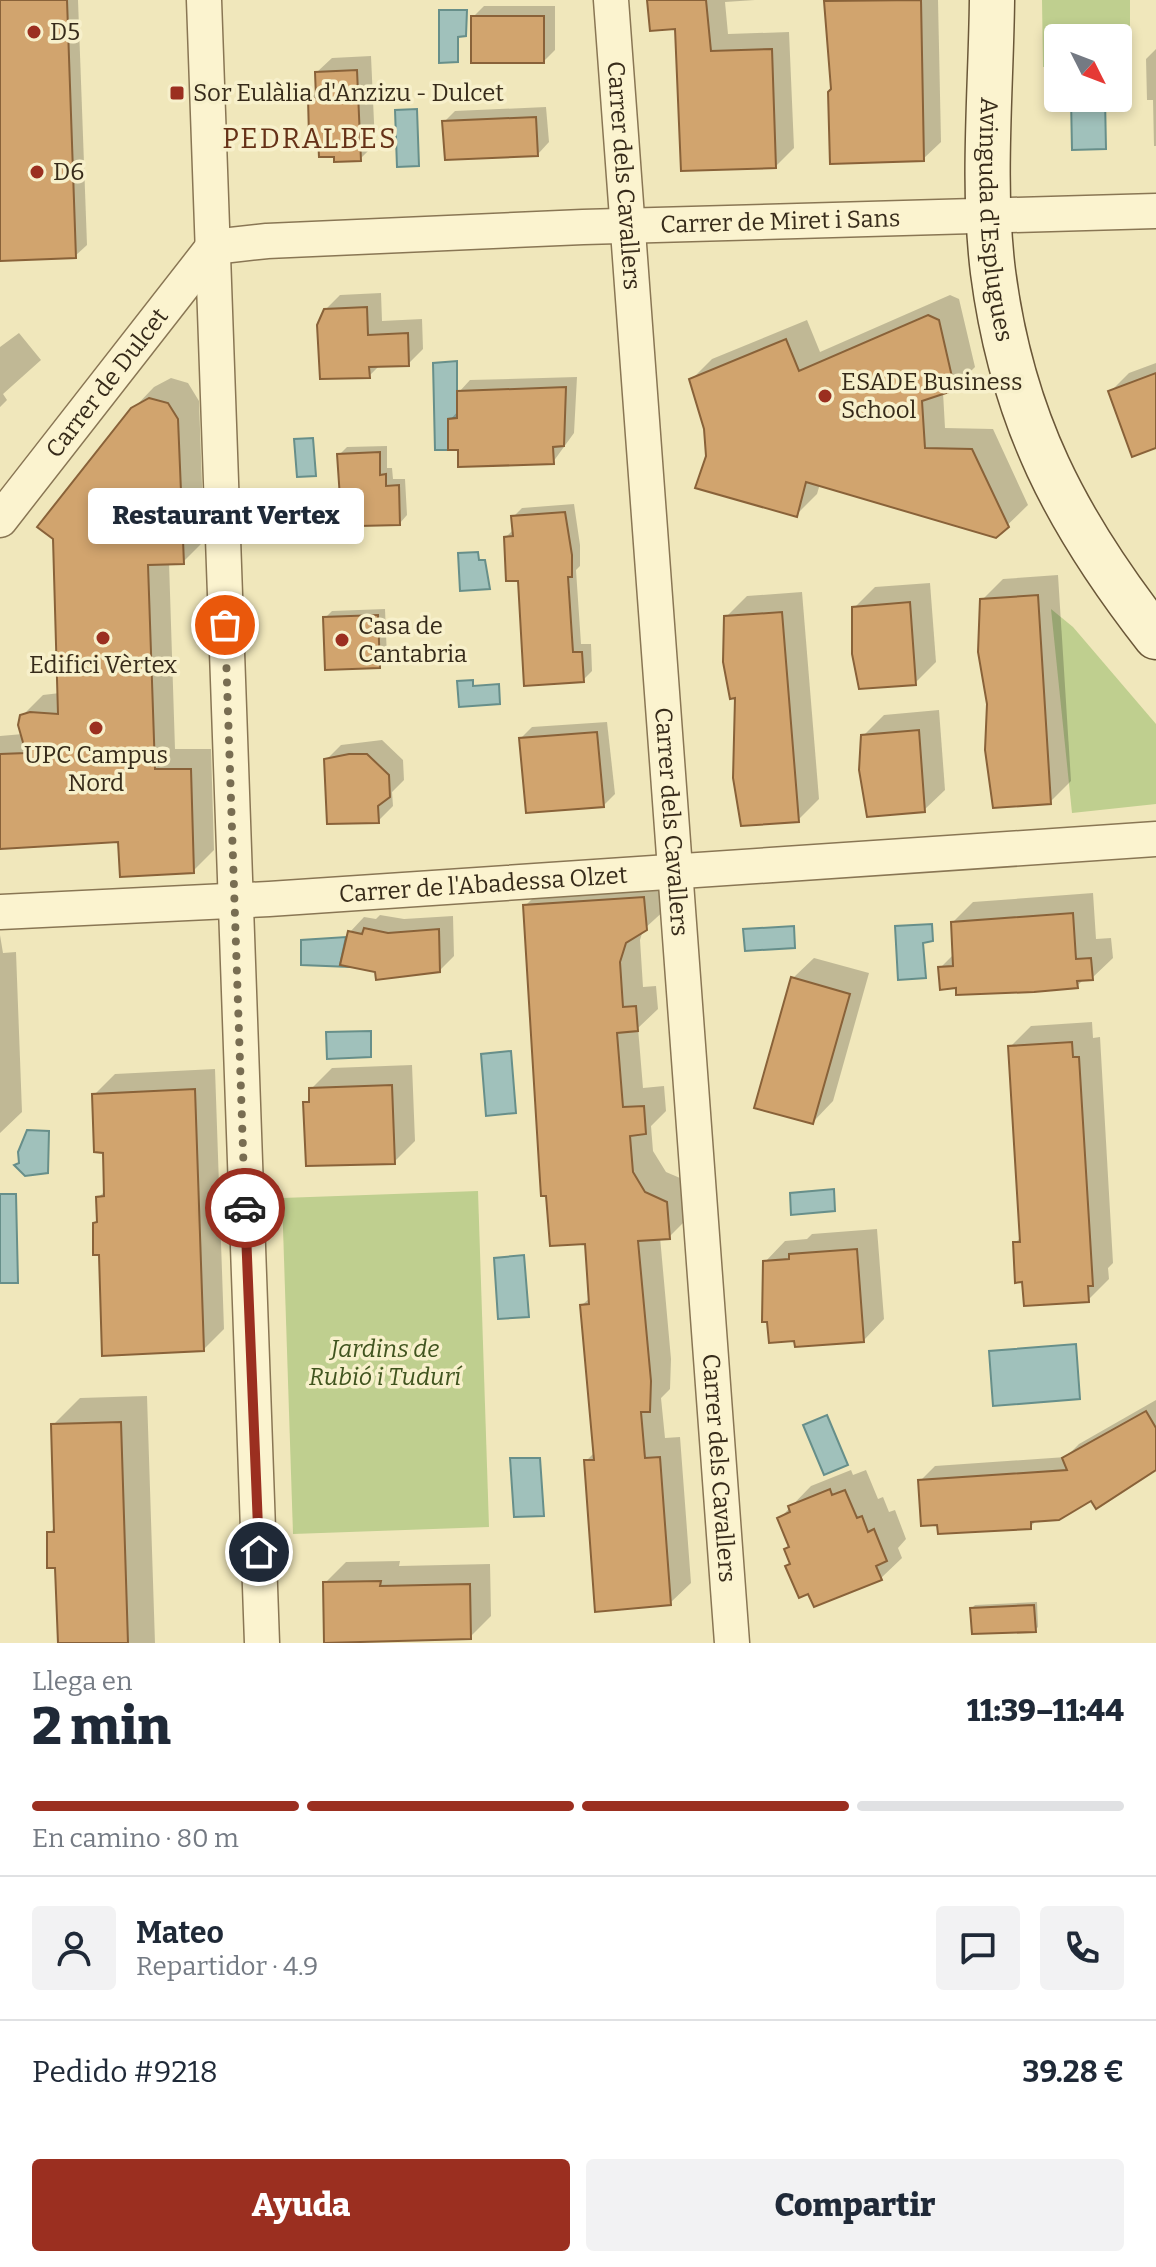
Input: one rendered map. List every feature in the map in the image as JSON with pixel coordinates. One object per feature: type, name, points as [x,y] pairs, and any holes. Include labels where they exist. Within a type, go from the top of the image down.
[{"type":"street","points":[[204,0],[262,1643]]},
{"type":"street","name":"Carrer dels Cavallers","points":[[611,0],[732,1643]]},
{"type":"street","name":"Avinguda d'Esplugues","points":[[992,0],[989,217],[1001,320],[1027,421],[1081,534],[1156,637]]},
{"type":"street","name":"Carrer de Miret i Sans","points":[[213,247],[267,241],[629,225],[1156,211]]},
{"type":"street","name":"Carrer de Dulcet","points":[[0,520],[213,247]]},
{"type":"street","name":"Carrer de l'Abadessa Olzet","points":[[0,912],[677,873],[1156,839]]},
{"type":"green space","points":[[1042,0],[1130,0],[1130,24],[1044,24],[1043,67]]},
{"type":"green space","points":[[1051,609],[1073,627],[1156,724],[1156,804],[1072,813]]},
{"type":"green space","name":"Jardins de Rubió i Tudurí","points":[[478,1191],[489,1527],[293,1534],[282,1198]]},
{"type":"water","points":[[439,10],[467,10],[466,36],[458,37],[458,62],[439,63]]},
{"type":"water","points":[[417,109],[419,166],[397,167],[395,110]]},
{"type":"water","points":[[1071,112],[1105,112],[1106,149],[1072,150]]},
{"type":"water","points":[[457,361],[457,418],[448,419],[448,450],[435,450],[433,363]]},
{"type":"water","points":[[313,438],[316,476],[297,477],[294,439]]},
{"type":"water","points":[[478,552],[479,560],[485,560],[490,589],[460,591],[458,553]]},
{"type":"water","points":[[473,680],[473,686],[499,684],[500,704],[459,707],[457,681]]},
{"type":"water","points":[[932,924],[933,941],[923,943],[926,978],[898,980],[895,926]]},
{"type":"water","points":[[794,926],[795,948],[745,951],[743,929]]},
{"type":"water","points":[[346,937],[340,965],[351,967],[301,965],[301,940]]},
{"type":"water","points":[[371,1031],[371,1057],[327,1059],[326,1032]]},
{"type":"water","points":[[511,1051],[516,1113],[486,1116],[481,1054]]},
{"type":"water","points":[[27,1130],[49,1131],[48,1173],[25,1176],[14,1165],[19,1163],[18,1152]]},
{"type":"water","points":[[834,1189],[835,1211],[791,1215],[790,1193]]},
{"type":"water","points":[[0,1194],[16,1194],[18,1283],[0,1283]]},
{"type":"water","points":[[524,1255],[529,1317],[498,1319],[494,1258]]},
{"type":"water","points":[[1076,1344],[1080,1399],[993,1406],[989,1351]]},
{"type":"water","points":[[827,1415],[848,1465],[824,1475],[803,1425]]},
{"type":"water","points":[[510,1458],[540,1458],[544,1516],[514,1517]]},
{"type":"building","name":"D6","points":[[0,0],[67,0],[76,258],[0,261]]},
{"type":"building","points":[[647,0],[706,0],[711,51],[772,49],[776,168],[681,171],[675,29],[650,31]]},
{"type":"building","points":[[921,0],[924,161],[830,164],[828,92],[831,89],[824,1]]},
{"type":"building","points":[[471,16],[544,16],[544,63],[471,63]]},
{"type":"building","points":[[357,70],[361,161],[334,162],[334,157],[319,157],[318,136],[309,137],[308,98],[316,98],[315,72]]},
{"type":"building","points":[[536,117],[538,156],[445,160],[442,121]]},
{"type":"building","points":[[367,307],[368,335],[408,333],[409,366],[369,367],[370,378],[320,379],[317,325],[324,309]]},
{"type":"building","points":[[928,315],[939,320],[955,390],[922,401],[925,448],[972,449],[1009,527],[996,538],[806,482],[797,517],[695,488],[706,456],[704,429],[689,379],[786,339],[799,371]]},
{"type":"building","points":[[1156,373],[1156,448],[1132,457],[1108,391]]},
{"type":"building","points":[[566,387],[564,446],[553,447],[554,464],[458,467],[458,450],[448,450],[448,419],[457,418],[457,391]]},
{"type":"building","name":"UPC Campus Nord","points":[[149,398],[168,403],[178,419],[184,564],[148,565],[155,769],[191,769],[194,873],[120,877],[118,842],[0,849],[0,754],[26,753],[18,725],[20,715],[30,712],[58,714],[53,539],[37,527],[131,408]]},
{"type":"building","points":[[380,452],[380,475],[386,474],[386,486],[399,485],[400,525],[359,526],[359,520],[337,521],[335,498],[340,498],[337,454]]},
{"type":"building","points":[[565,512],[572,555],[572,577],[568,577],[573,652],[582,652],[584,682],[524,686],[518,581],[506,581],[504,537],[513,536],[511,516]]},
{"type":"building","points":[[1038,595],[1051,804],[993,808],[985,750],[987,704],[978,652],[980,599]]},
{"type":"building","points":[[910,602],[916,685],[859,689],[852,654],[852,607]]},
{"type":"building","points":[[782,612],[799,822],[741,826],[733,778],[735,698],[730,699],[723,662],[724,616]]},
{"type":"building","points":[[378,615],[380,668],[325,670],[323,617]]},
{"type":"building","points":[[919,730],[925,812],[867,817],[859,770],[861,735]]},
{"type":"building","points":[[597,732],[604,807],[526,813],[519,738]]},
{"type":"building","points":[[367,754],[389,775],[390,797],[378,806],[379,823],[327,824],[324,759]]},
{"type":"building","points":[[644,897],[647,930],[626,943],[620,962],[623,1007],[636,1006],[638,1031],[617,1033],[623,1107],[644,1106],[646,1134],[630,1136],[633,1172],[645,1192],[667,1202],[670,1239],[638,1241],[651,1381],[650,1412],[641,1412],[645,1458],[660,1457],[671,1605],[595,1612],[584,1460],[594,1460],[580,1305],[589,1304],[585,1244],[550,1246],[546,1196],[541,1196],[523,905]]},
{"type":"building","points":[[1073,913],[1076,959],[1091,958],[1093,980],[1077,981],[1078,988],[1034,992],[956,995],[956,988],[940,990],[938,967],[953,966],[951,922]]},
{"type":"building","points":[[364,928],[388,933],[439,929],[440,972],[376,980],[375,972],[340,965],[348,931],[362,934]]},
{"type":"building","points":[[791,977],[850,994],[813,1124],[754,1108]]},
{"type":"building","points":[[1072,1042],[1073,1057],[1079,1057],[1093,1286],[1088,1286],[1089,1302],[1024,1306],[1022,1282],[1015,1283],[1013,1242],[1020,1242],[1008,1046]]},
{"type":"building","points":[[392,1085],[395,1164],[306,1166],[303,1102],[309,1102],[309,1088]]},
{"type":"building","points":[[195,1089],[204,1351],[102,1356],[99,1255],[93,1255],[93,1223],[97,1222],[96,1197],[104,1196],[103,1153],[94,1152],[92,1094]]},
{"type":"building","points":[[857,1249],[864,1342],[795,1347],[794,1341],[769,1343],[767,1322],[762,1322],[763,1261],[789,1259],[789,1254]]},
{"type":"building","points":[[1146,1411],[1156,1428],[1156,1470],[1096,1509],[1091,1501],[1059,1520],[1031,1522],[1031,1529],[938,1534],[937,1525],[921,1526],[918,1480],[1067,1470],[1062,1458]]},
{"type":"building","points":[[121,1422],[128,1643],[58,1643],[55,1568],[47,1568],[47,1532],[54,1532],[51,1424]]},
{"type":"building","points":[[830,1489],[832,1495],[845,1490],[857,1518],[862,1516],[868,1532],[874,1529],[887,1561],[876,1566],[882,1580],[814,1607],[808,1594],[799,1598],[785,1566],[790,1564],[784,1549],[789,1547],[777,1518],[790,1512],[788,1506]]},
{"type":"building","points":[[381,1581],[380,1586],[470,1584],[471,1639],[324,1643],[323,1582]]},
{"type":"building","points":[[1034,1605],[1036,1632],[972,1634],[970,1608]]},
{"type":"way so far","points":[[225,625],[245,1208]]},
{"type":"place","name":"D5","points":[[34,32]]},
{"type":"place","name":"Sor Eulàlia d'Anzizu - Dulcet","points":[[177,93]]},
{"type":"place","name":"D6","points":[[37,172]]},
{"type":"place","name":"ESADE Business School","points":[[825,396]]},
{"type":"place","name":"Restaurant Vertex","points":[[225,625]]},
{"type":"place","name":"Edifici Vèrtex","points":[[103,638]]},
{"type":"place","name":"Casa de Cantabria","points":[[342,640]]},
{"type":"place","name":"UPC Campus Nord","points":[[96,728]]},
{"type":"district","name":"PEDRALBES","points":[[310,138]]},
{"type":"route","points":[[245,1208],[259,1552]]}]
